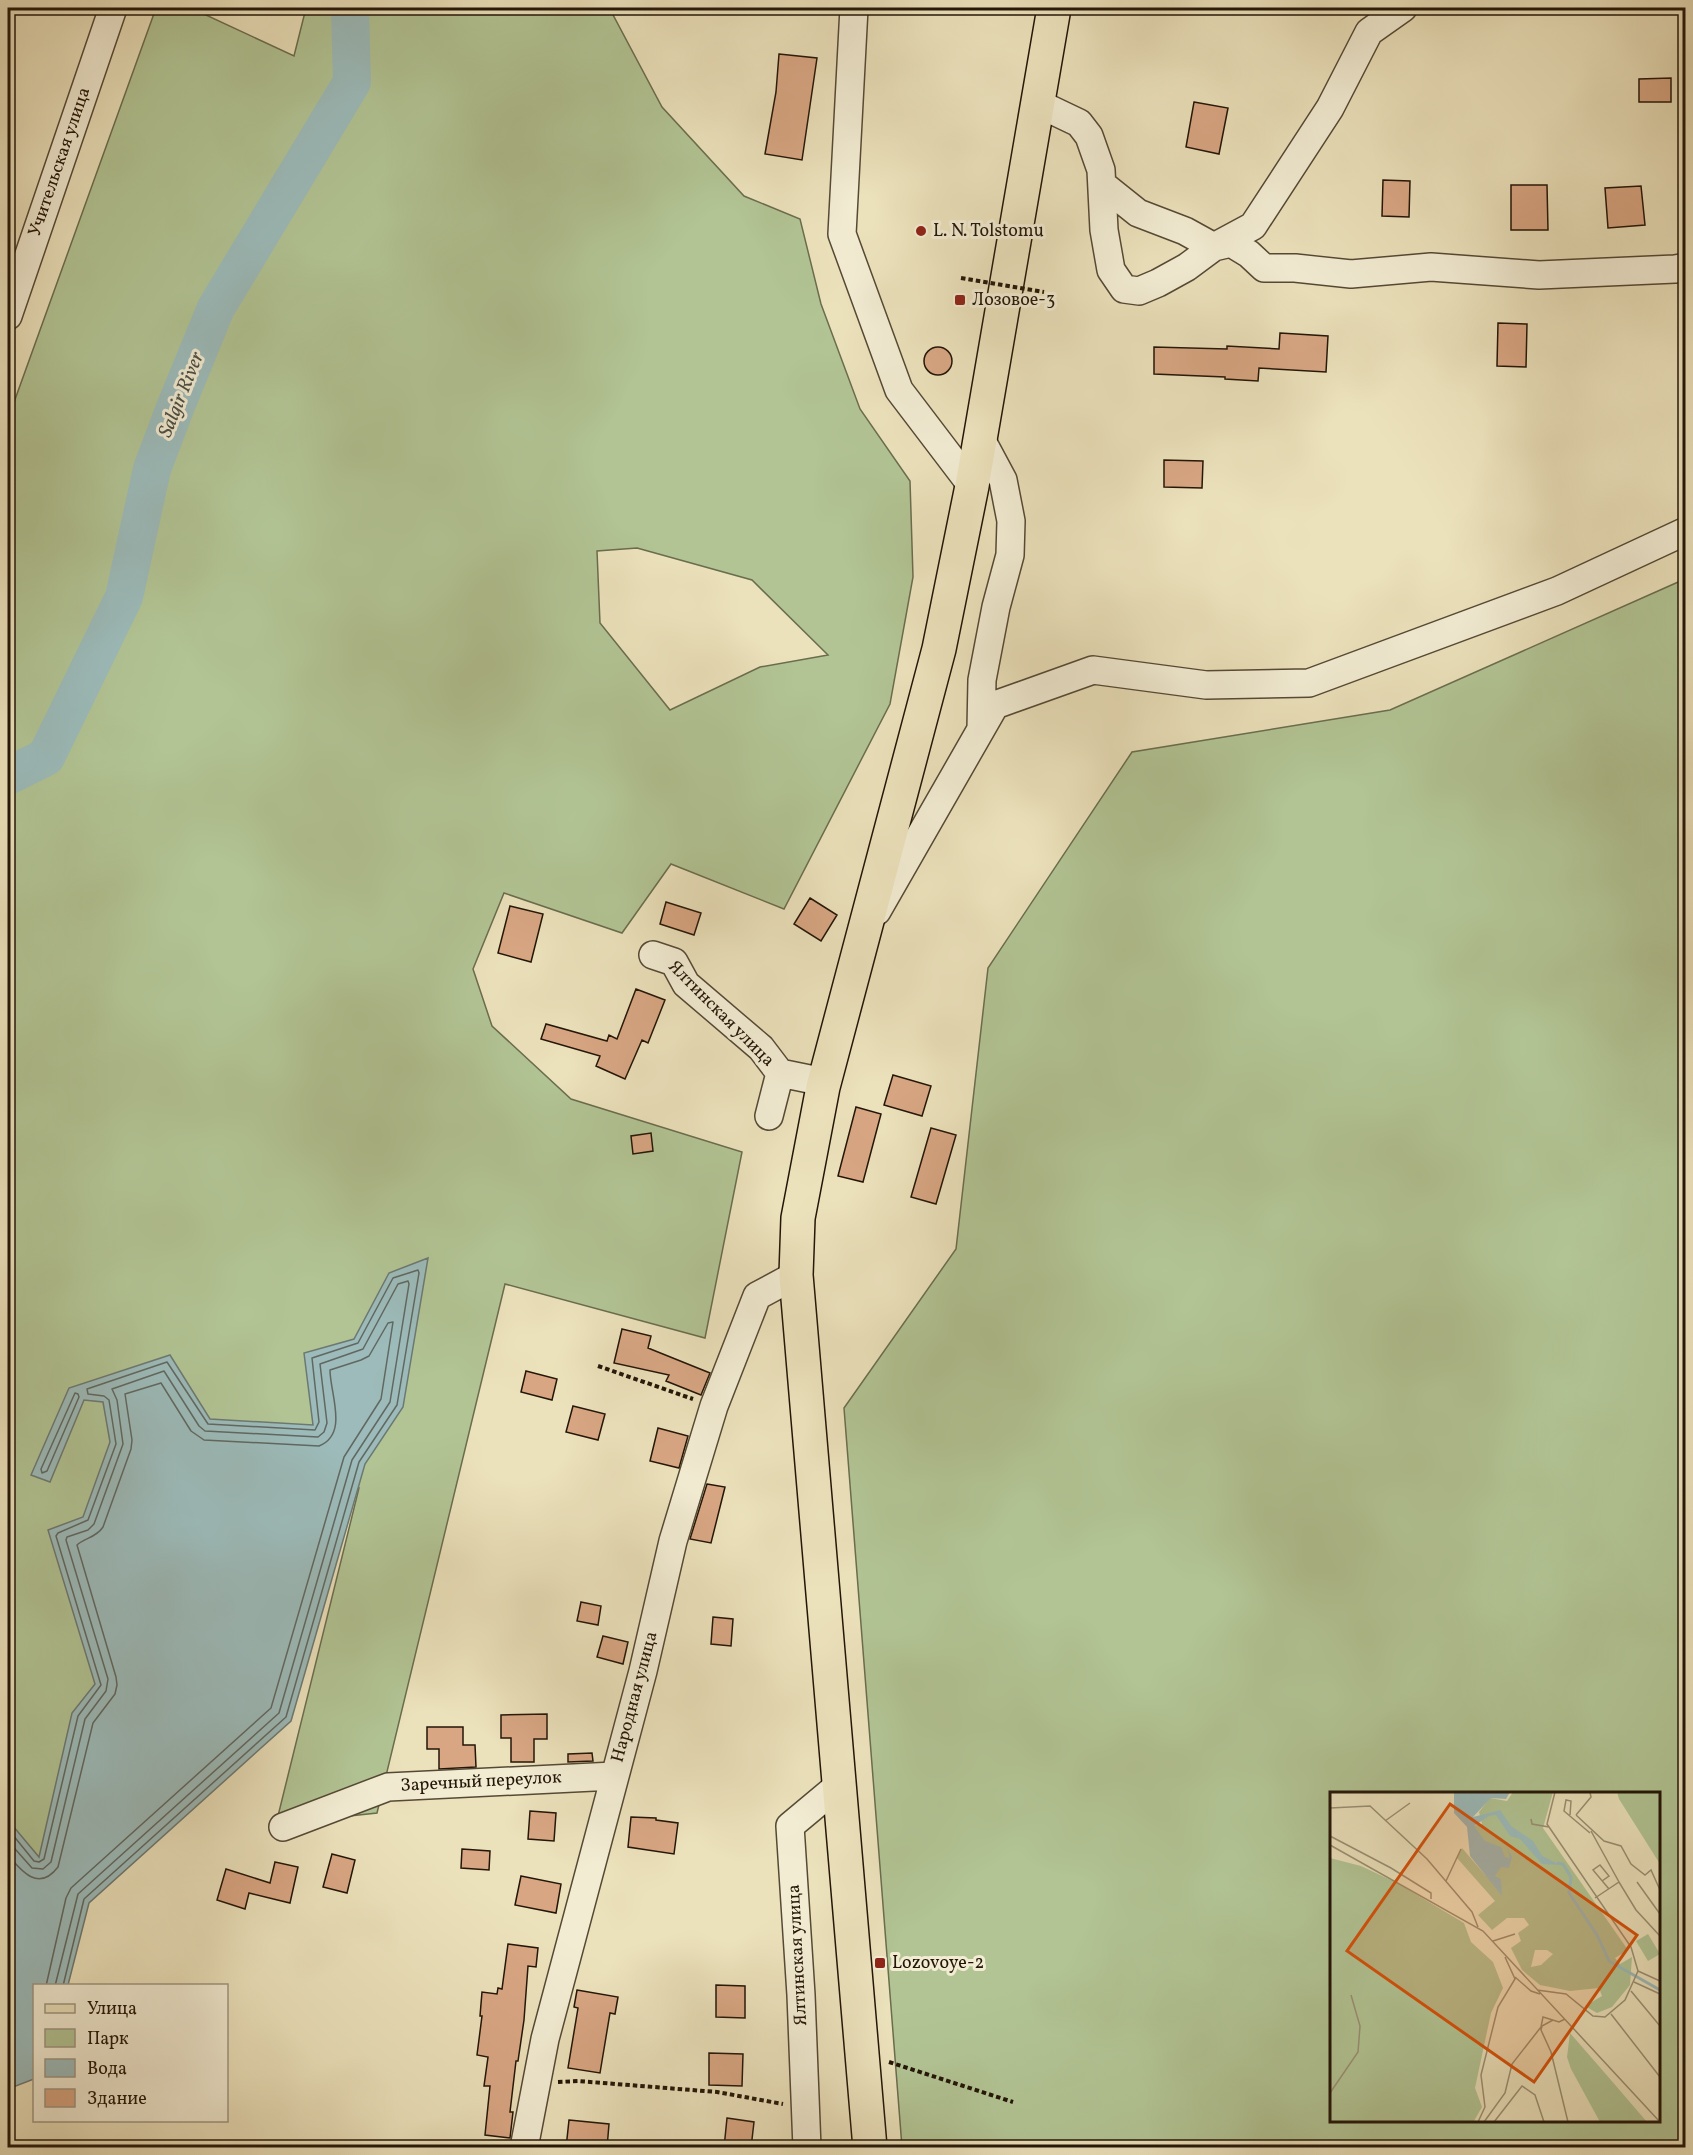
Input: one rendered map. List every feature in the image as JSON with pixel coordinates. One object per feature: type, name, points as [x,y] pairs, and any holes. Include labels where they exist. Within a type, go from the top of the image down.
[{"type":"main road","points":[[870,2148],[796,1275],[798,1218],[824,1082],[939,649],[972,486],[1054,8]]},
{"type":"street","name":"Учительская улица","points":[[8,316],[114,8]]},
{"type":"street","points":[[854,8],[842,234],[899,390],[972,486]]},
{"type":"street","points":[[1038,103],[1079,123],[1089,136],[1101,170],[1104,230],[1111,270],[1124,289],[1139,291],[1187,267],[1214,248],[1253,226],[1330,108],[1369,32],[1403,8]]},
{"type":"street","points":[[1103,185],[1138,213],[1185,231],[1214,248],[1231,243],[1249,254],[1264,268],[1295,268],[1351,274],[1431,267],[1539,275],[1686,267]]},
{"type":"street","points":[[980,437],[1003,480],[1011,521],[1010,555],[996,608],[982,680],[981,730]]},
{"type":"street","points":[[863,936],[995,705],[1093,670],[1206,685],[1308,683],[1557,591],[1686,531]]},
{"type":"street","name":"Ялтинская улица","points":[[653,954],[674,962],[686,984],[761,1048],[780,1073],[824,1082]]},
{"type":"street","points":[[769,1116],[780,1073]]},
{"type":"street","name":"Народная улица","points":[[524,2148],[545,2039],[643,1671],[673,1541],[714,1406],[757,1296],[796,1275]]},
{"type":"street","name":"Заречный переулок","points":[[283,1827],[388,1787],[614,1776]]},
{"type":"street","name":"Ялтинская улица","points":[[807,2148],[801,1995],[790,1826],[838,1786]]},
{"type":"path","points":[[961,278],[1044,292]]},
{"type":"path","points":[[598,1366],[714,1406]]},
{"type":"path","points":[[885,2061],[1013,2102]]},
{"type":"path","points":[[537,2078],[559,2082],[578,2081],[717,2092],[770,2103],[805,2106]]},
{"type":"green space","points":[[156,8],[191,8],[294,56],[306,8],[613,8],[611,11],[662,107],[744,196],[800,219],[821,304],[860,409],[910,481],[913,577],[890,704],[784,909],[671,864],[622,933],[504,893],[473,969],[492,1026],[571,1099],[742,1152],[705,1338],[505,1284],[377,1813],[276,1824],[359,1488],[209,1470],[52,1871],[8,1830],[8,419]],"holes":[[[637,548],[752,580],[828,655],[760,667],[670,710],[600,623],[597,551]]]},
{"type":"green space","points":[[1685,579],[1685,2147],[902,2147],[844,1408],[956,1249],[988,968],[1132,752],[1390,710]]},
{"type":"water","points":[[428,1258],[403,1407],[365,1464],[291,1721],[89,1903],[68,1984],[33,1984],[33,2079],[8,2089],[8,1820],[39,1857],[72,1713],[95,1684],[48,1530],[83,1517],[110,1442],[103,1402],[84,1400],[50,1482],[31,1475],[69,1388],[170,1355],[210,1419],[313,1425],[304,1353],[354,1339],[389,1273]]},
{"type":"building","points":[[779,54],[817,58],[802,160],[765,154],[776,92]]},
{"type":"building","points":[[1671,78],[1671,102],[1639,102],[1639,79]]},
{"type":"building","points":[[1194,102],[1228,108],[1219,154],[1186,147]]},
{"type":"building","points":[[1383,180],[1410,181],[1409,217],[1382,216]]},
{"type":"building","points":[[1511,185],[1547,185],[1548,230],[1511,230]]},
{"type":"building","points":[[1641,186],[1645,225],[1608,228],[1605,188]]},
{"type":"building","points":[[1498,323],[1527,324],[1526,367],[1497,366]]},
{"type":"building","points":[[1280,333],[1328,336],[1326,372],[1259,368],[1258,381],[1154,374],[1154,347],[1227,349],[1227,346],[1279,349]]},
{"type":"building","points":[[938,347],[948,351],[952,361],[948,371],[938,375],[928,371],[924,361],[928,351]]},
{"type":"building","points":[[1164,460],[1203,461],[1202,488],[1164,487]]},
{"type":"building","points":[[810,898],[837,915],[821,941],[794,924]]},
{"type":"building","points":[[666,902],[701,913],[694,935],[660,924]]},
{"type":"building","points":[[510,906],[543,914],[531,962],[498,953]]},
{"type":"building","points":[[636,989],[665,1000],[648,1043],[642,1040],[625,1079],[596,1066],[600,1056],[541,1039],[546,1024],[607,1041],[609,1035],[617,1039]]},
{"type":"building","points":[[893,1075],[931,1086],[922,1116],[884,1105]]},
{"type":"building","points":[[856,1107],[881,1114],[863,1182],[838,1176]]},
{"type":"building","points":[[931,1128],[956,1135],[936,1204],[911,1197]]},
{"type":"building","points":[[651,1133],[653,1151],[633,1154],[631,1136]]},
{"type":"building","points":[[622,1329],[651,1336],[648,1348],[710,1373],[701,1395],[666,1381],[669,1375],[614,1363]]},
{"type":"building","points":[[526,1371],[557,1379],[552,1400],[521,1392]]},
{"type":"building","points":[[573,1406],[605,1414],[598,1440],[566,1432]]},
{"type":"building","points":[[658,1428],[688,1436],[679,1468],[650,1461]]},
{"type":"building","points":[[707,1484],[725,1487],[711,1543],[690,1539]]},
{"type":"building","points":[[581,1602],[601,1606],[598,1625],[577,1621]]},
{"type":"building","points":[[713,1617],[733,1619],[731,1646],[711,1644]]},
{"type":"building","points":[[603,1636],[628,1642],[623,1664],[597,1657]]},
{"type":"building","points":[[547,1714],[547,1739],[534,1739],[534,1762],[511,1762],[511,1738],[501,1738],[501,1715]]},
{"type":"building","points":[[427,1727],[463,1727],[463,1745],[475,1745],[476,1767],[439,1769],[439,1749],[427,1749]]},
{"type":"building","points":[[592,1753],[593,1761],[568,1762],[568,1754]]},
{"type":"building","points":[[530,1811],[556,1813],[554,1841],[528,1839]]},
{"type":"building","points":[[631,1817],[656,1818],[656,1820],[678,1823],[674,1854],[628,1847]]},
{"type":"building","points":[[462,1849],[490,1851],[489,1870],[461,1868]]},
{"type":"building","points":[[332,1854],[355,1860],[347,1893],[323,1887]]},
{"type":"building","points":[[275,1862],[298,1867],[290,1903],[249,1893],[245,1909],[217,1900],[226,1869],[270,1883]]},
{"type":"building","points":[[521,1876],[561,1884],[556,1913],[515,1905]]},
{"type":"building","points":[[508,1944],[538,1948],[536,1967],[528,1966],[524,2020],[510,2112],[513,2112],[510,2138],[485,2135],[490,2086],[484,2086],[488,2057],[477,2055],[482,2016],[480,2016],[482,1992],[497,1994],[498,1988],[502,1989]]},
{"type":"building","points":[[716,1985],[745,1986],[745,2018],[716,2017]]},
{"type":"building","points":[[577,1990],[618,1997],[615,2014],[610,2013],[600,2073],[568,2068],[578,2008],[574,2007]]},
{"type":"building","points":[[709,2053],[743,2054],[742,2086],[709,2085]]},
{"type":"building","points":[[727,2118],[754,2122],[751,2148],[724,2148]]},
{"type":"building","points":[[569,2120],[609,2124],[607,2148],[566,2148]]},
{"type":"waterway","name":"Salgir River","points":[[8,776],[46,757],[124,597],[152,469],[216,308],[352,82],[350,8]]},
{"type":"place","name":"L. N. Tolstomu","points":[[921,231]]},
{"type":"place","name":"Лозовое-3","points":[[960,300]]},
{"type":"place","name":"Lozovoye-2","points":[[880,1963]]}]
